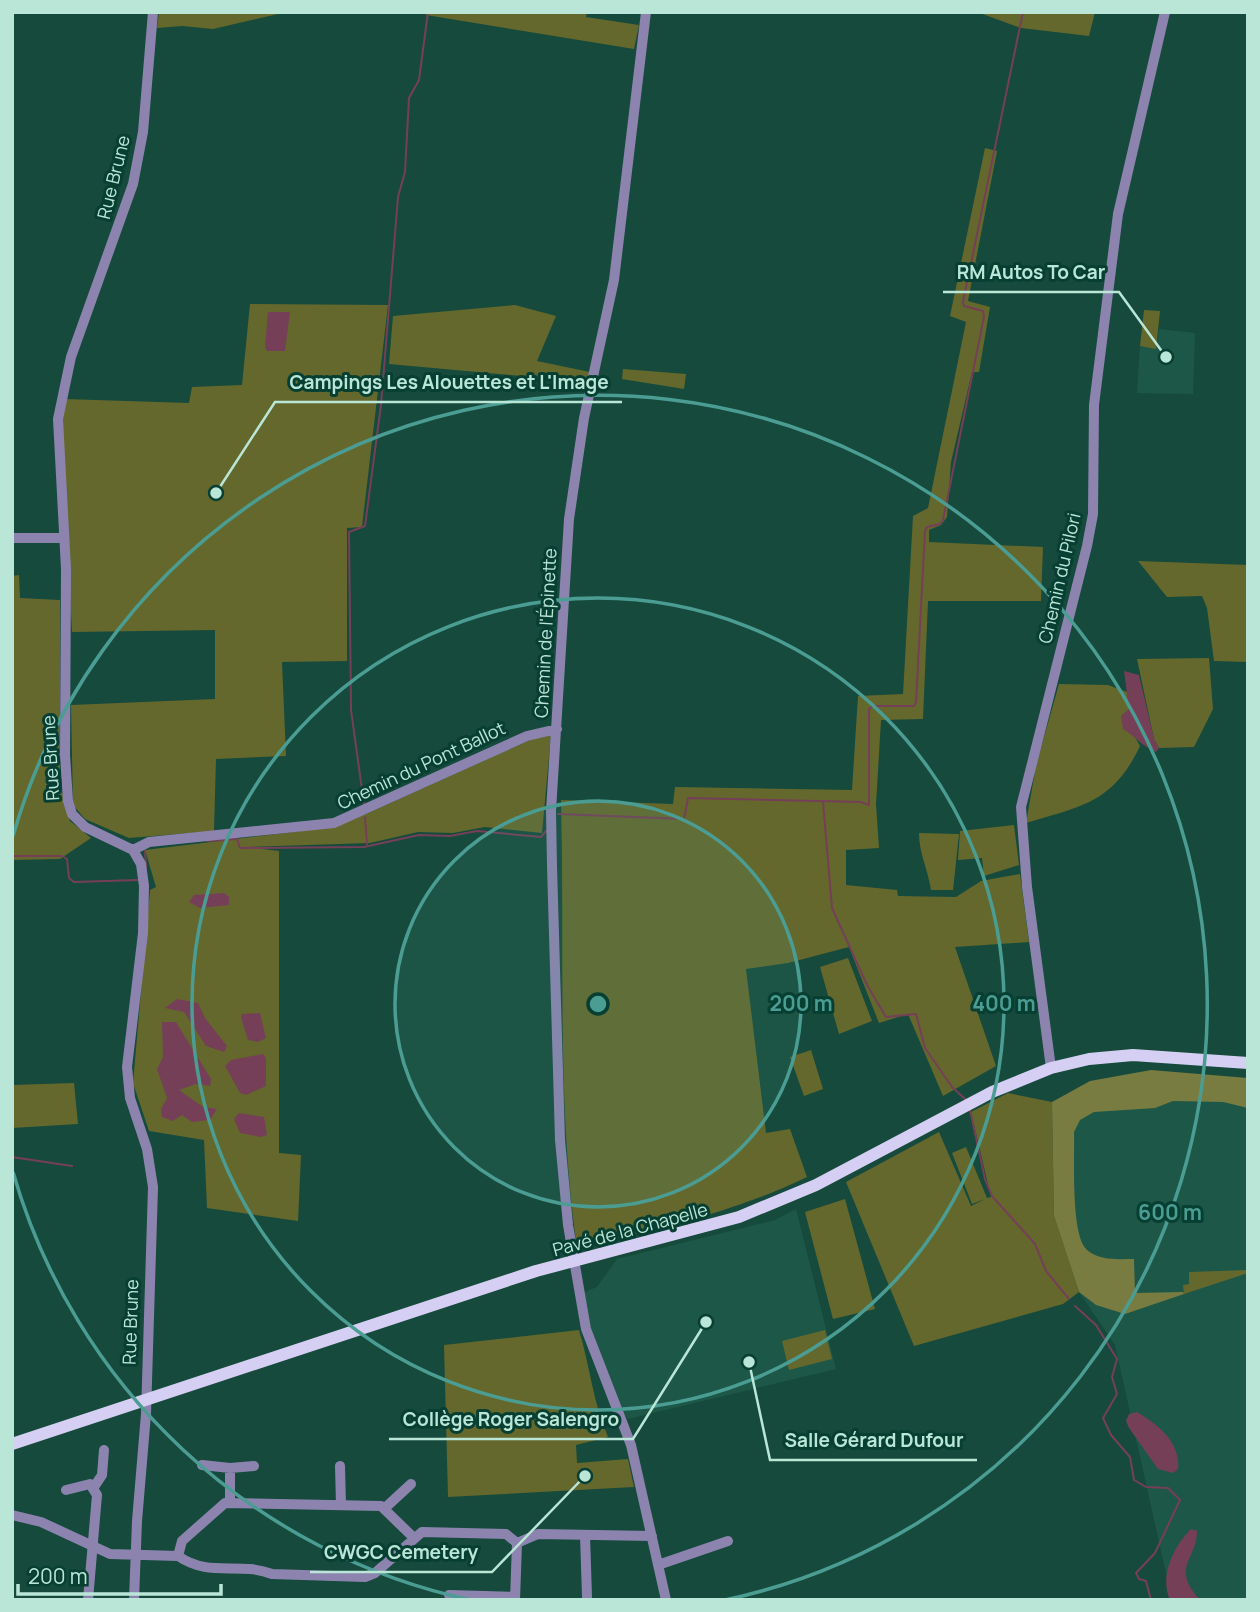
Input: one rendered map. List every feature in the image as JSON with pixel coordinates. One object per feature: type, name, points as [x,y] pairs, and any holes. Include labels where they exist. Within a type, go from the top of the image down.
[{"type":"main road","name":"Pavé de la Chapelle","points":[[12,1444],[574,1261],[706,1227],[772,1205],[816,1185],[999,1089],[1051,1068],[1089,1059],[1133,1055],[1248,1063]]},
{"type":"street","name":"Rue Brune","points":[[134,1600],[146,1400],[153,1186],[147,1149],[128,1087],[129,1040],[144,904],[143,869],[133,850],[85,827],[72,814],[68,801],[64,538],[58,439],[59,402],[82,323],[131,192],[144,122],[153,12]]},
{"type":"street","name":"Chemin de l'Épinette","points":[[646,12],[614,280],[584,418],[571,503],[551,811],[561,1164],[574,1261],[587,1335],[631,1445],[666,1600]]},
{"type":"street","name":"Chemin du Pilori","points":[[1051,1068],[1027,887],[1021,807],[1087,546],[1093,504],[1094,405],[1118,214],[1165,12]]},
{"type":"street","points":[[12,538],[64,538]]},
{"type":"street","name":"Chemin du Pont Ballot","points":[[133,850],[149,842],[296,829],[340,822],[527,736],[557,729]]},
{"type":"street","points":[[88,1600],[97,1498],[94,1487],[102,1475],[104,1450]]},
{"type":"street","points":[[202,1465],[230,1468],[254,1466]]},
{"type":"street","points":[[340,1466],[341,1505]]},
{"type":"street","points":[[230,1468],[230,1503]]},
{"type":"street","points":[[66,1490],[85,1483],[94,1487]]},
{"type":"street","points":[[385,1508],[411,1484]]},
{"type":"street","points":[[178,1556],[184,1538],[219,1506],[230,1503],[385,1508],[413,1537]]},
{"type":"street","points":[[12,1515],[36,1519],[93,1548],[115,1555],[178,1556],[199,1568],[258,1569],[272,1574],[365,1577],[379,1570],[413,1537],[425,1532],[506,1534],[517,1543]]},
{"type":"street","points":[[517,1543],[538,1534],[652,1536]]},
{"type":"street","points":[[585,1535],[587,1597]]},
{"type":"street","points":[[658,1565],[728,1541]]},
{"type":"street","points":[[449,1595],[515,1598],[517,1543]]},
{"type":"shaded area","points":[[159,12],[287,12],[213,29],[182,26],[157,28]]},
{"type":"shaded area","points":[[426,12],[587,12],[586,17],[639,25],[634,49],[426,15]]},
{"type":"shaded area","points":[[977,12],[1095,12],[1089,36],[1021,28]]},
{"type":"shaded area","points":[[985,148],[997,151],[968,301],[990,307],[979,372],[972,372],[951,462],[947,517],[941,525],[929,530],[929,542],[1043,547],[1041,601],[928,601],[923,719],[881,720],[876,804],[879,848],[846,850],[846,885],[897,890],[898,896],[956,897],[981,881],[1020,874],[1029,942],[955,947],[996,1066],[943,1096],[908,1014],[879,1023],[849,947],[788,963],[746,969],[766,1133],[790,1129],[807,1177],[723,1210],[577,1249],[570,1193],[564,1081],[561,800],[673,804],[675,787],[852,790],[858,696],[903,694],[913,516],[928,508],[966,322],[950,316]]},
{"type":"shaded area","points":[[250,304],[388,305],[362,527],[347,528],[347,661],[282,662],[286,756],[216,759],[214,831],[129,838],[85,819],[73,805],[71,705],[215,699],[215,630],[72,632],[61,425],[64,399],[189,403],[192,387],[242,385]]},
{"type":"shaded area","points":[[515,305],[556,316],[537,361],[590,372],[586,382],[389,364],[393,316]]},
{"type":"shaded area","points":[[1144,310],[1160,311],[1156,349],[1140,346]]},
{"type":"shaded area","points":[[268,312],[290,312],[285,351],[267,351],[265,347]]},
{"type":"shaded area","points":[[1159,329],[1195,333],[1193,394],[1137,393],[1140,346],[1156,348]]},
{"type":"shaded area","points":[[623,369],[686,374],[684,389],[622,379]]},
{"type":"shaded area","points":[[1138,561],[1248,565],[1248,662],[1214,661],[1207,608],[1202,596],[1167,597]]},
{"type":"shaded area","points":[[19,575],[20,598],[60,600],[60,785],[70,821],[91,838],[60,859],[12,860],[12,576]]},
{"type":"shaded area","points":[[1209,658],[1213,709],[1194,747],[1159,748],[1154,739],[1137,659]]},
{"type":"shaded area","points":[[1124,671],[1139,675],[1154,739],[1159,748],[1156,752],[1123,729],[1121,716],[1129,709]]},
{"type":"shaded area","points":[[1059,684],[1108,685],[1127,692],[1135,737],[1140,746],[1119,780],[1094,800],[1026,823],[1036,766]]},
{"type":"shaded area","points":[[541,735],[551,735],[542,833],[485,827],[453,833],[418,832],[370,843],[247,847],[279,851],[279,1153],[301,1155],[298,1221],[207,1208],[204,1140],[149,1131],[133,1083],[150,890],[156,887],[145,850],[302,831],[366,814]]},
{"type":"shaded area","points":[[1014,825],[1019,865],[984,876],[982,858],[958,860],[960,831]]},
{"type":"shaded area","points":[[919,833],[959,834],[953,890],[931,890],[920,848]]},
{"type":"shaded area","points":[[224,893],[229,897],[229,905],[200,908],[189,902],[194,895]]},
{"type":"shaded area","points":[[848,958],[872,1021],[839,1034],[820,967]]},
{"type":"shaded area","points":[[177,999],[198,1003],[205,1018],[227,1046],[224,1052],[206,1046],[184,1012],[165,1008]]},
{"type":"shaded area","points":[[260,1013],[266,1038],[258,1042],[248,1040],[242,1014]]},
{"type":"shaded area","points":[[162,1022],[176,1022],[211,1079],[210,1086],[196,1084],[179,1090],[203,1107],[217,1109],[210,1120],[192,1122],[182,1115],[173,1121],[162,1117],[161,1109],[167,1098],[157,1069],[163,1057]]},
{"type":"shaded area","points":[[811,1050],[823,1089],[804,1096],[790,1057]]},
{"type":"shaded area","points":[[263,1054],[266,1058],[266,1086],[246,1095],[240,1093],[225,1066],[231,1060]]},
{"type":"shaded area","points":[[1151,1070],[1248,1078],[1248,1108],[1223,1102],[1173,1101],[1155,1108],[1094,1112],[1080,1120],[1074,1132],[1074,1176],[1078,1229],[1082,1242],[1087,1250],[1098,1256],[1134,1259],[1135,1293],[1184,1294],[1125,1314],[1096,1305],[1079,1292],[1054,1216],[1052,1102],[1090,1081]]},
{"type":"shaded area","points":[[74,1083],[78,1124],[12,1128],[12,1085]]},
{"type":"shaded area","points":[[1248,1085],[1248,1600],[1172,1600],[1115,1345],[1079,1292],[1054,1216],[1052,1102]]},
{"type":"shaded area","points":[[1008,1093],[1052,1102],[1054,1216],[1079,1292],[1063,1304],[914,1346],[846,1182],[939,1132],[971,1206],[985,1199],[972,1204],[952,1153],[966,1147],[987,1198],[991,1197],[971,1112]]},
{"type":"shaded area","points":[[239,1113],[264,1117],[267,1135],[261,1137],[240,1133],[234,1119]]},
{"type":"shaded area","points":[[845,1199],[875,1309],[833,1319],[805,1212]]},
{"type":"shaded area","points":[[796,1209],[836,1369],[628,1419],[624,1415],[585,1313],[585,1292],[597,1287],[617,1259],[775,1220]]},
{"type":"shaded area","points":[[1248,1270],[1248,1273],[1184,1294],[1183,1285],[1189,1284],[1189,1272]]},
{"type":"shaded area","points":[[579,1330],[608,1437],[576,1445],[577,1463],[628,1459],[634,1487],[448,1497],[444,1345]]},
{"type":"shaded area","points":[[825,1330],[832,1359],[789,1370],[782,1341]]},
{"type":"shaded area","points":[[1137,1412],[1160,1428],[1172,1442],[1178,1459],[1178,1469],[1173,1473],[1158,1469],[1129,1428],[1126,1421],[1129,1414]]},
{"type":"shaded area","points":[[1191,1529],[1197,1531],[1187,1564],[1187,1579],[1200,1600],[1170,1600],[1167,1571],[1179,1544]]},
{"type":"waterway","points":[[364,804],[351,710],[349,532],[365,526],[381,405],[398,197],[405,172],[409,98],[419,80],[428,12]]},
{"type":"waterway","points":[[558,814],[684,819],[688,798],[861,802],[869,805],[869,709],[873,706],[914,706],[916,702],[925,531],[927,527],[940,524],[943,520],[984,317],[983,311],[964,306],[963,302],[1023,12]]},
{"type":"waterway","points":[[823,802],[832,908],[867,985],[886,1017],[916,1014],[925,1048],[952,1087],[965,1099]]},
{"type":"waterway","points":[[365,817],[367,844]]},
{"type":"waterway","points":[[207,841],[237,839],[240,848],[364,847],[419,835],[450,836],[477,831],[541,837],[546,831]]},
{"type":"waterway","points":[[145,851],[146,867]]},
{"type":"waterway","points":[[12,856],[62,856],[67,859],[69,878],[74,882],[138,880]]},
{"type":"waterway","points":[[970,1110],[985,1179],[992,1196],[1035,1244],[1046,1271],[1069,1299]]},
{"type":"waterway","points":[[12,1157],[72,1166]]},
{"type":"waterway","points":[[1075,1306],[1096,1325],[1117,1359],[1112,1377],[1117,1394],[1103,1418],[1111,1435],[1130,1457],[1134,1480],[1146,1487],[1168,1488],[1180,1500],[1155,1553],[1136,1573],[1139,1579],[1146,1581],[1151,1600]]},
{"type":"place","name":"RM Autos To Car","points":[[1166,357]]},
{"type":"place","name":"Campings Les Alouettes et L'Image","points":[[216,493]]},
{"type":"place","name":"Collège Roger Salengro","points":[[706,1322]]},
{"type":"place","name":"Salle Gérard Dufour","points":[[749,1362]]},
{"type":"place","name":"CWGC Cemetery","points":[[585,1476]]}]
